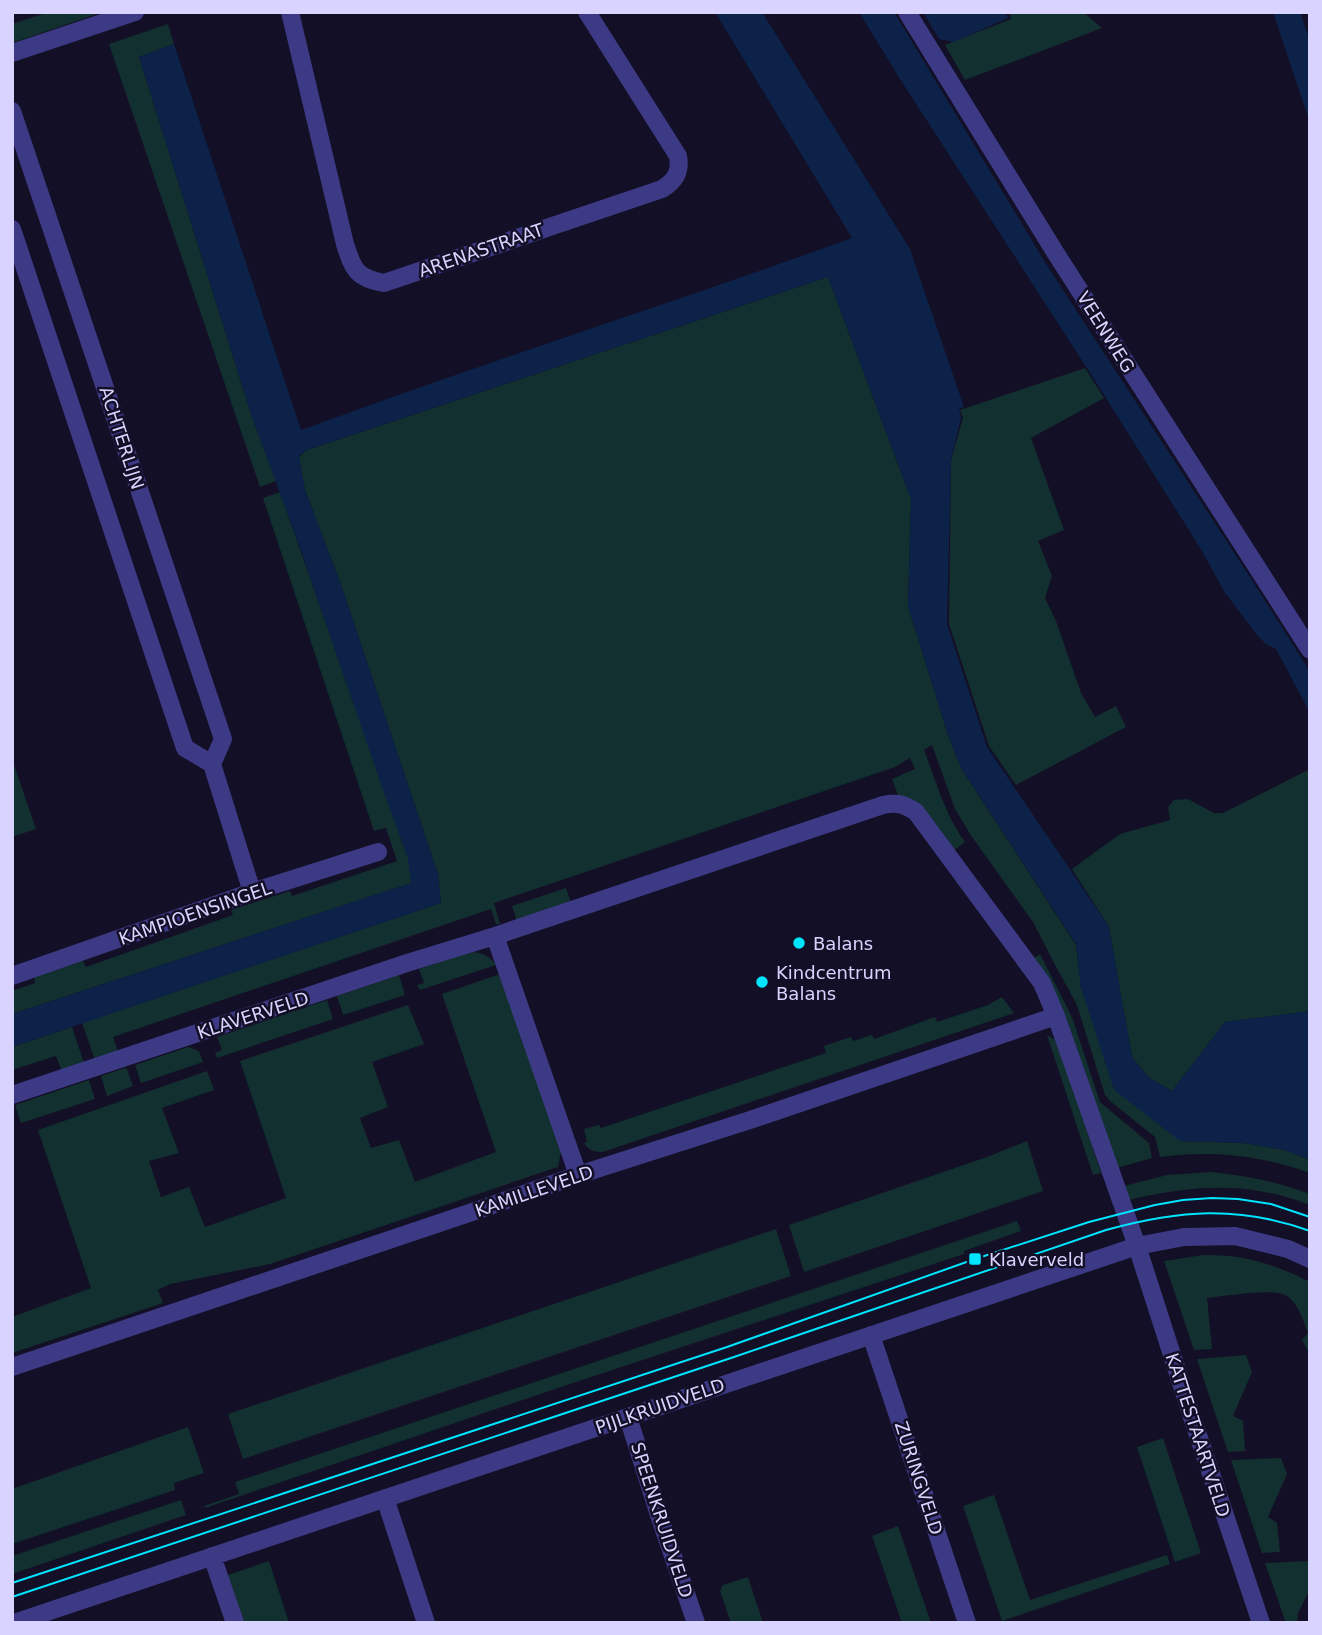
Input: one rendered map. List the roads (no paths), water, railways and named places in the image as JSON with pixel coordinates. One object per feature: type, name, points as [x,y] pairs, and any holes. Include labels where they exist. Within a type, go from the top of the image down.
[{"type":"street","points":[[12,53],[135,12]]},
{"type":"street","name":"ARENASTRAAT","points":[[290,12],[352,265],[359,275],[383,283],[671,183],[678,173],[678,156],[587,12]]},
{"type":"street","name":"VEENWEG","points":[[907,12],[1070,275],[1310,650]]},
{"type":"street","name":"ACHTERLIJN","points":[[12,111],[223,739],[212,764],[185,748],[12,229]]},
{"type":"street","points":[[212,764],[252,892]]},
{"type":"street","name":"KLAVERVELD","points":[[12,1095],[895,802],[916,812],[1042,983],[1137,1246]]},
{"type":"street","name":"KAMPIOENSINGEL","points":[[12,976],[252,892],[378,852]]},
{"type":"street","points":[[495,936],[578,1175]]},
{"type":"street","name":"KAMILLEVELD","points":[[12,1367],[1056,1016]]},
{"type":"street","name":"PIJLKRUIDVELD","points":[[14,1623],[1137,1246],[1184,1237],[1235,1236],[1288,1249],[1310,1259]]},
{"type":"street","name":"KATTESTAARTVELD","points":[[1137,1246],[1261,1623]]},
{"type":"street","name":"ZURINGVELD","points":[[871,1335],[967,1623]]},
{"type":"street","name":"SPEENKRUIDVELD","points":[[628,1417],[696,1623]]},
{"type":"street","points":[[385,1498],[426,1623]]},
{"type":"street","points":[[212,1556],[234,1623]]},
{"type":"water","points":[[715,12],[762,12],[910,249],[964,407],[959,409],[961,418],[951,460],[947,624],[987,747],[1109,927],[1132,1057],[1148,1077],[1172,1091],[1225,1022],[1310,1011],[1310,1160],[1285,1150],[1244,1143],[1180,1141],[1114,1090],[1081,988],[1076,944],[961,768],[948,735],[908,606],[911,499],[828,277],[307,450],[299,456],[305,490],[340,582],[438,874],[441,903],[12,1047],[12,1014],[411,883],[408,858],[252,417],[139,57],[174,44],[301,430],[852,238]]},
{"type":"water","points":[[859,12],[894,12],[1048,267],[1309,670],[1310,713],[1276,649],[1257,635],[1225,593],[1202,551],[1094,379]]},
{"type":"water","points":[[923,12],[1005,12],[1008,18],[954,42],[939,39]]},
{"type":"water","points":[[1273,12],[1300,12],[1310,41],[1310,123]]},
{"type":"tram line","points":[[12,1583],[727,1347],[975,1259],[1089,1222],[1155,1205],[1212,1198],[1271,1204],[1310,1217]]},
{"type":"tram line","points":[[12,1597],[1106,1230],[1159,1218],[1208,1213],[1258,1217],[1310,1231]]},
{"type":"place","name":"Balans","points":[[799,943]]},
{"type":"place","name":"Kindcentrum Balans","points":[[762,982]]},
{"type":"place","name":"Klaverveld","points":[[975,1259]]}]
